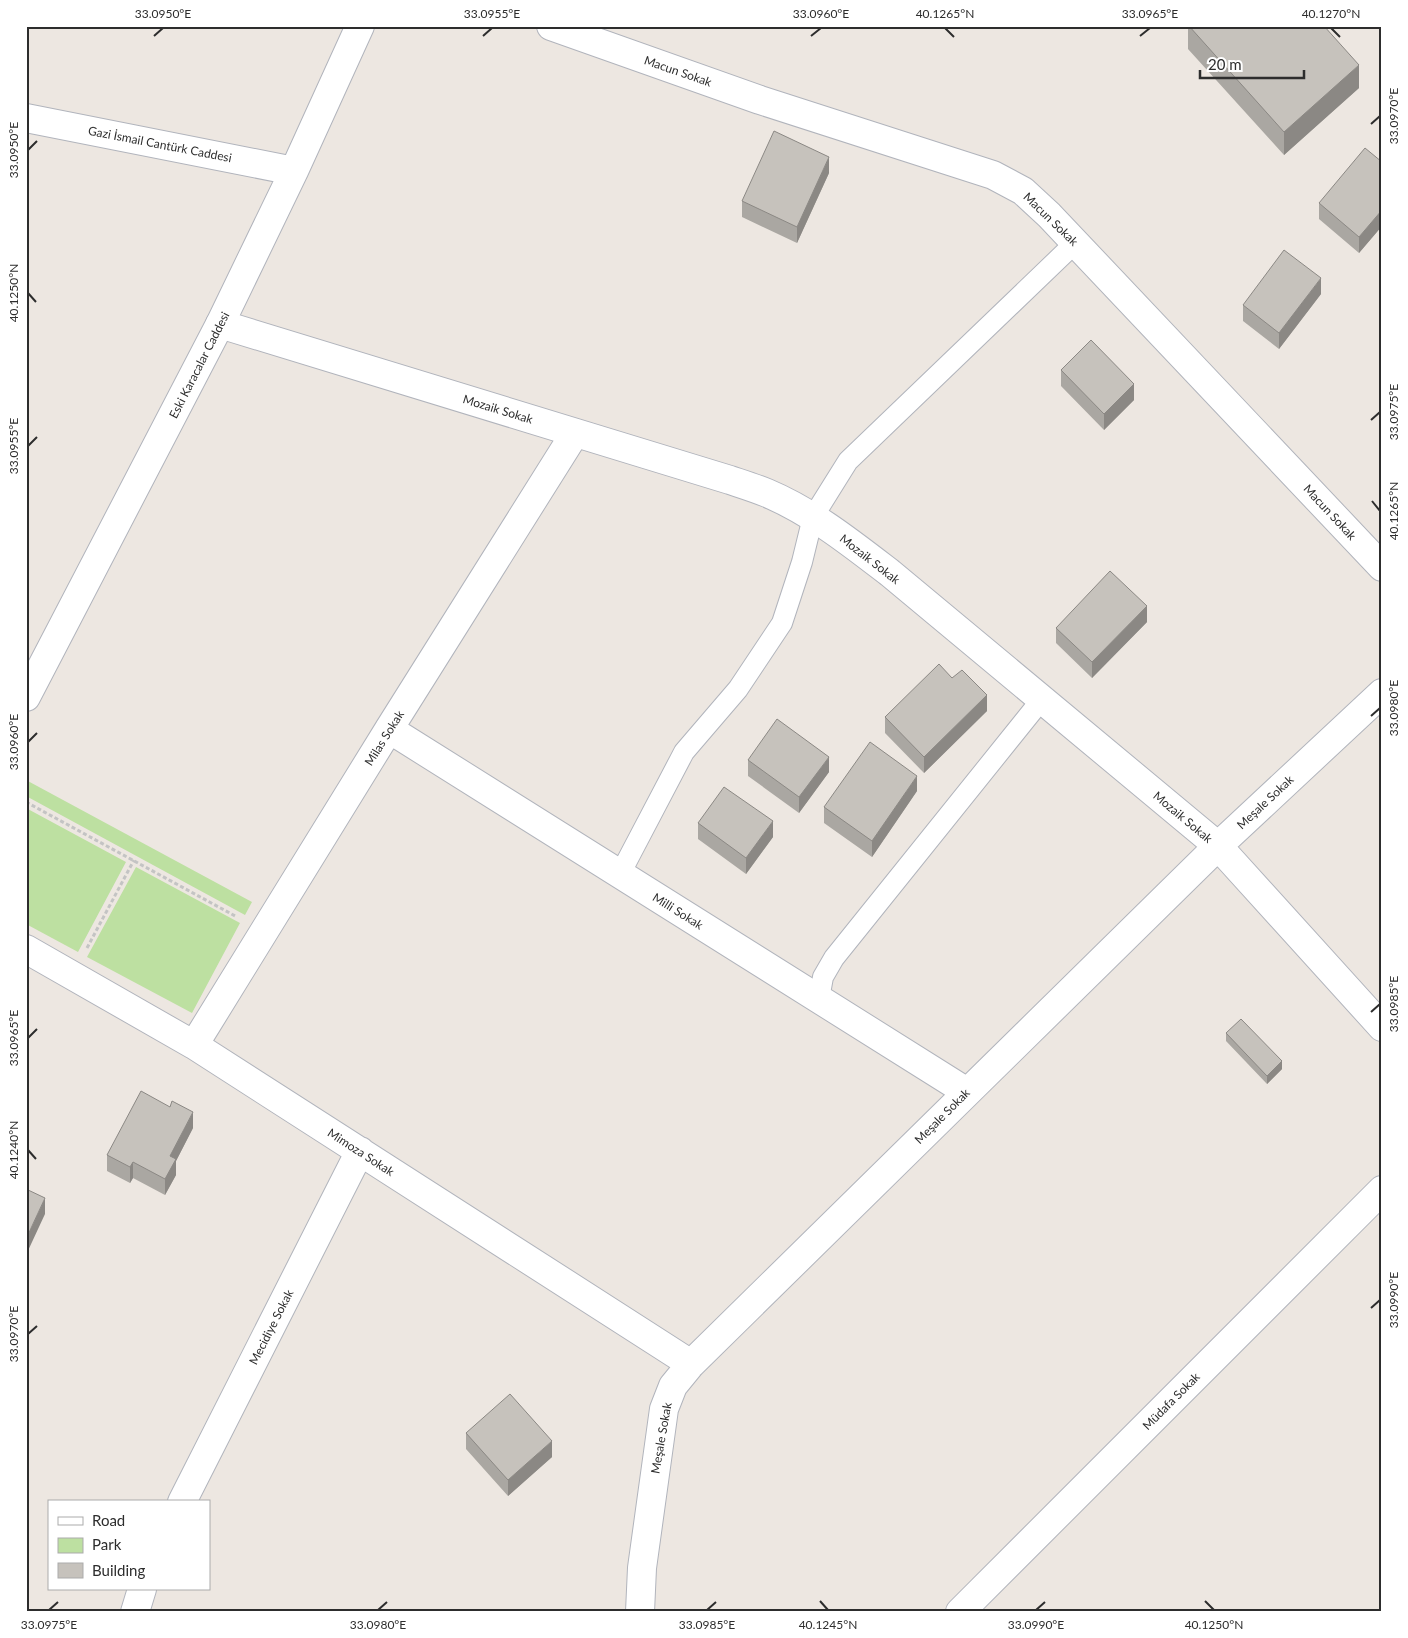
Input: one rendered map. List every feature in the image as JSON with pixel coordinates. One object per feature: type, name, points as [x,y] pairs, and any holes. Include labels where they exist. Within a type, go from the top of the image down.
[{"type":"street","name":"Eski Karacalar Caddesi","points":[[26,697],[220,324],[294,171],[360,26]]},
{"type":"street","name":"Macun Sokak","points":[[551,26],[760,100],[993,175],[1023,191],[1049,215],[1382,567]]},
{"type":"street","name":"Gazi İsmail Cantürk Caddesi","points":[[26,118],[294,171]]},
{"type":"street","name":"Mozaik Sokak","points":[[220,324],[730,480],[768,493],[813,517],[848,540],[890,573],[1218,846],[1382,1027]]},
{"type":"street","name":"Milas Sokak","points":[[194,1045],[575,433]]},
{"type":"street","name":"Meşale Sokak","points":[[640,1612],[642,1568],[664,1409],[673,1386],[692,1364],[1218,846],[1382,693]]},
{"type":"street","name":"Milli Sokak","points":[[390,728],[967,1092]]},
{"type":"street","name":"Mimoza Sokak","points":[[26,950],[194,1045],[692,1364]]},
{"type":"street","name":"Mecidiye Sokak","points":[[183,1500],[360,1151]]},
{"type":"street","name":"Müdafa Sokak","points":[[960,1612],[1382,1190]]},
{"type":"street","points":[[135,1612],[142,1590]]},
{"type":"lane","points":[[620,874],[684,752],[738,689],[782,624],[802,562],[813,517],[848,461],[1075,243]]},
{"type":"lane","points":[[819,999],[823,977],[834,958],[1042,699]]},
{"type":"path","points":[[26,802],[240,918]]},
{"type":"path","points":[[72,976],[134,860]]},
{"type":"green space","points":[[26,780],[252,902],[245,915],[26,796]]},
{"type":"green space","points":[[26,808],[126,862],[78,952],[26,924]]},
{"type":"green space","points":[[136,867],[240,923],[192,1013],[87,957]]},
{"type":"building","points":[[1189,26],[1324,26],[1359,65],[1284,132]]},
{"type":"building","points":[[774,131],[829,157],[797,227],[742,201]]},
{"type":"building","points":[[1365,148],[1382,162],[1382,210],[1359,237],[1319,203]]},
{"type":"building","points":[[1284,250],[1321,278],[1279,333],[1243,305]]},
{"type":"building","points":[[1091,340],[1134,384],[1104,414],[1061,370]]},
{"type":"building","points":[[1110,571],[1147,606],[1092,662],[1056,628]]},
{"type":"building","points":[[939,664],[952,678],[962,670],[987,695],[924,757],[885,717]]},
{"type":"building","points":[[777,719],[829,757],[799,797],[748,760]]},
{"type":"building","points":[[870,742],[917,776],[872,841],[824,807]]},
{"type":"building","points":[[724,787],[773,821],[746,858],[698,823]]},
{"type":"building","points":[[1241,1019],[1282,1061],[1267,1076],[1226,1033]]},
{"type":"building","points":[[141,1091],[170,1107],[172,1101],[193,1112],[170,1156],[176,1159],[165,1179],[133,1162],[130,1167],[107,1155]]},
{"type":"building","points":[[26,1189],[45,1198],[26,1239]]},
{"type":"building","points":[[510,1394],[552,1441],[508,1480],[466,1433]]}]
